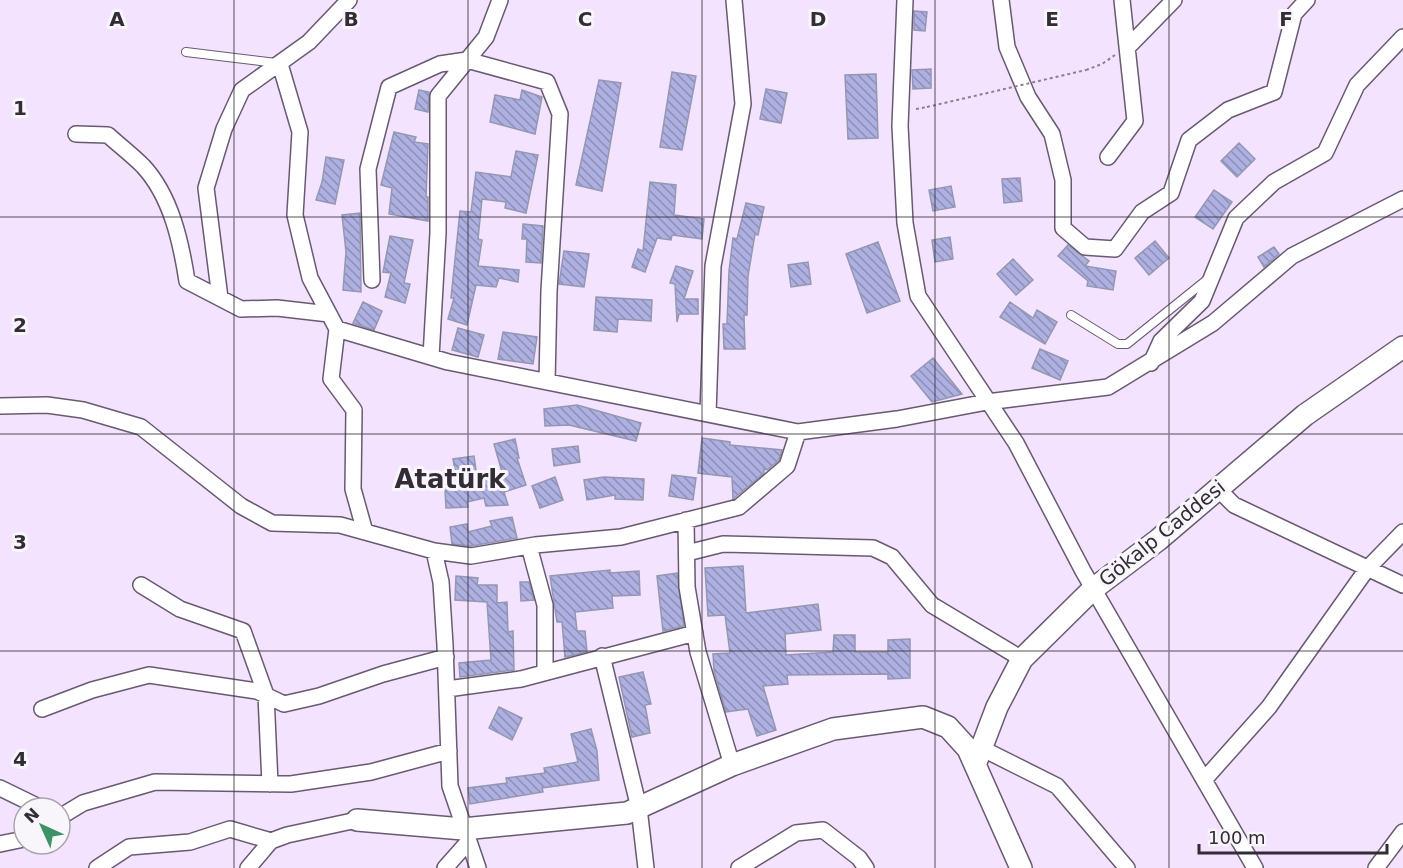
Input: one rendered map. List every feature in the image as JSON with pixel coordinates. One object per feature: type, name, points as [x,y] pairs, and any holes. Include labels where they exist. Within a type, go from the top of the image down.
[{"type":"main road","name":"Gökalp Caddesi","points":[[978,757],[997,707],[1022,659],[1093,589],[1158,540],[1305,415],[1403,347]]},
{"type":"main road","points":[[357,820],[465,835],[627,813],[732,765],[833,729],[923,717],[948,727],[978,757],[1021,868]]},
{"type":"street","points":[[220,298],[206,188],[224,129],[242,90],[309,42],[349,0]]},
{"type":"street","points":[[431,357],[438,233],[438,96],[486,37],[500,0]]},
{"type":"street","points":[[708,414],[713,266],[743,104],[734,0]]},
{"type":"street","points":[[905,0],[900,126],[904,223],[918,296],[1016,443],[1093,589],[1254,868]]},
{"type":"street","points":[[1001,0],[1007,47],[1028,96],[1052,134],[1063,180],[1063,228],[1085,247],[1115,249],[1142,212],[1171,193],[1189,140],[1228,110],[1274,92],[1294,14],[1307,0]]},
{"type":"street","points":[[1108,158],[1135,121],[1122,0]]},
{"type":"street","points":[[1128,47],[1174,0]]},
{"type":"street","points":[[1151,363],[1161,341],[1202,301],[1236,218],[1274,182],[1325,153],[1357,85],[1403,37]]},
{"type":"street","points":[[372,280],[368,169],[389,87],[440,64],[467,60],[547,81],[560,114],[549,291],[547,382]]},
{"type":"street","points":[[280,64],[300,132],[295,214],[310,278],[337,329],[331,380],[354,410],[353,489],[365,532]]},
{"type":"street","points":[[76,134],[108,135],[143,166],[161,190],[182,250],[188,281],[241,309],[277,308],[329,314]]},
{"type":"street","points":[[337,329],[431,357],[798,432],[897,419],[987,402],[1108,387],[1151,363],[1213,323],[1292,256],[1400,206]]},
{"type":"street","points":[[0,406],[47,405],[82,410],[141,427],[241,506],[272,523],[340,525],[434,551],[471,556],[529,546],[621,537],[739,507],[786,466],[798,432]]},
{"type":"street","points":[[1218,489],[1234,505],[1403,585]]},
{"type":"street","points":[[686,520],[687,587],[698,652],[732,765]]},
{"type":"street","points":[[1204,780],[1269,707],[1367,569],[1403,532]]},
{"type":"street","points":[[687,553],[723,544],[873,548],[892,557],[932,605],[1022,659]]},
{"type":"street","points":[[529,546],[545,605],[545,672]]},
{"type":"street","points":[[434,551],[441,582],[450,786],[478,868]]},
{"type":"street","points":[[141,585],[180,609],[243,631],[266,695],[270,784]]},
{"type":"street","points":[[447,688],[520,679],[695,633]]},
{"type":"street","points":[[602,656],[639,808],[646,868]]},
{"type":"street","points":[[42,709],[92,690],[149,675],[257,691],[284,704],[319,696],[383,674],[446,657]]},
{"type":"street","points":[[72,810],[83,803],[155,782],[291,784],[371,772],[449,751]]},
{"type":"street","points":[[978,757],[1057,786],[1127,868]]},
{"type":"street","points":[[0,788],[16,796]]},
{"type":"street","points":[[248,868],[271,842],[287,835],[357,820]]},
{"type":"street","points":[[97,868],[129,847],[190,842],[230,829],[271,842]]},
{"type":"street","points":[[739,868],[796,833],[823,830],[859,858],[866,868]]},
{"type":"street","points":[[1376,868],[1403,832]]},
{"type":"street","points":[[445,868],[465,835]]},
{"type":"lane","points":[[186,52],[280,64]]},
{"type":"lane","points":[[1071,315],[1118,344],[1127,344],[1212,276]]},
{"type":"path","points":[[927,107],[1086,70],[1102,64],[1128,47]]},
{"type":"building","points":[[914,11],[927,12],[925,31],[914,30]]},
{"type":"building","points":[[931,69],[931,88],[913,89],[912,70]]},
{"type":"building","points":[[672,72],[696,76],[682,150],[660,147]]},
{"type":"building","points":[[876,74],[878,138],[848,139],[845,75]]},
{"type":"building","points":[[599,80],[621,83],[602,191],[576,185]]},
{"type":"building","points":[[766,89],[787,93],[781,123],[760,119]]},
{"type":"building","points":[[419,90],[429,92],[428,112],[415,109]]},
{"type":"building","points":[[522,90],[542,97],[535,134],[490,122],[495,95],[520,100]]},
{"type":"building","points":[[394,132],[416,137],[414,142],[428,144],[426,197],[428,197],[428,221],[389,214],[392,188],[381,185]]},
{"type":"building","points":[[1239,143],[1255,159],[1237,177],[1221,161]]},
{"type":"building","points":[[516,151],[538,155],[526,213],[505,208],[506,202],[482,199],[478,239],[482,240],[478,266],[519,270],[518,282],[499,278],[496,287],[476,285],[467,325],[448,319],[454,298],[451,298],[460,211],[471,212],[476,172],[511,177]]},
{"type":"building","points":[[326,157],[344,160],[335,204],[316,200]]},
{"type":"building","points":[[1020,178],[1022,201],[1004,203],[1002,179]]},
{"type":"building","points":[[650,182],[676,185],[674,215],[704,219],[702,239],[672,235],[671,240],[657,238],[645,272],[632,267],[638,249],[643,251]]},
{"type":"building","points":[[951,186],[955,207],[933,211],[929,190]]},
{"type":"building","points":[[1214,190],[1232,202],[1213,229],[1195,217]]},
{"type":"building","points":[[746,203],[764,207],[758,235],[755,234],[748,276],[747,315],[744,315],[745,349],[724,349],[723,324],[727,324],[733,238],[737,239]]},
{"type":"building","points":[[360,213],[361,292],[343,290],[346,252],[342,215]]},
{"type":"building","points":[[523,224],[543,226],[541,263],[526,262],[527,239],[522,239]]},
{"type":"building","points":[[390,236],[413,240],[404,283],[410,284],[405,303],[385,297],[391,273],[383,272]]},
{"type":"building","points":[[950,237],[953,259],[935,262],[932,240]]},
{"type":"building","points":[[1155,241],[1169,258],[1149,275],[1135,258]]},
{"type":"building","points":[[878,242],[900,301],[867,313],[846,254]]},
{"type":"building","points":[[1068,245],[1089,261],[1085,266],[1116,271],[1113,290],[1087,286],[1088,281],[1058,256]]},
{"type":"building","points":[[1274,247],[1279,254],[1264,267],[1258,257]]},
{"type":"building","points":[[564,251],[589,254],[584,287],[559,284]]},
{"type":"building","points":[[1013,259],[1033,280],[1016,295],[997,274]]},
{"type":"building","points":[[808,262],[811,284],[791,287],[788,265]]},
{"type":"building","points":[[676,266],[693,271],[684,299],[698,299],[698,314],[679,314],[677,322],[675,284],[670,283]]},
{"type":"building","points":[[596,297],[652,300],[651,321],[618,319],[617,332],[594,330]]},
{"type":"building","points":[[363,302],[382,311],[374,330],[353,323]]},
{"type":"building","points":[[1010,302],[1033,318],[1037,310],[1057,322],[1045,344],[1000,317]]},
{"type":"building","points":[[458,328],[484,335],[478,357],[452,350]]},
{"type":"building","points":[[503,332],[537,337],[533,364],[498,359]]},
{"type":"building","points":[[1040,349],[1068,361],[1060,380],[1032,368]]},
{"type":"building","points":[[933,358],[962,394],[932,402],[911,376]]},
{"type":"building","points":[[577,405],[641,423],[636,441],[569,425],[545,426],[544,409]]},
{"type":"building","points":[[702,438],[730,442],[730,445],[782,450],[779,460],[767,470],[764,469],[764,473],[733,499],[732,477],[698,473]]},
{"type":"building","points":[[515,439],[519,458],[517,458],[526,485],[504,492],[508,505],[486,506],[484,498],[467,502],[468,507],[446,508],[445,489],[458,488],[453,459],[474,456],[477,477],[502,472],[494,444]]},
{"type":"building","points":[[578,446],[580,462],[554,466],[552,449]]},
{"type":"building","points":[[672,475],[696,478],[693,500],[669,496]]},
{"type":"building","points":[[555,477],[563,500],[540,508],[532,486]]},
{"type":"building","points":[[604,477],[644,479],[643,500],[615,499],[615,495],[587,500],[584,480]]},
{"type":"building","points":[[512,517],[517,538],[471,546],[452,544],[450,527],[467,524],[468,532],[492,526],[490,521]]},
{"type":"building","points":[[743,566],[746,613],[818,604],[821,630],[785,634],[786,655],[833,652],[834,635],[855,635],[855,652],[888,652],[888,640],[910,639],[910,678],[888,679],[888,674],[787,675],[788,684],[763,686],[776,730],[757,736],[748,709],[726,712],[714,671],[713,654],[730,653],[725,615],[708,616],[705,568]]},
{"type":"building","points":[[610,570],[610,573],[639,571],[640,595],[612,596],[613,608],[575,612],[577,631],[585,631],[587,652],[565,657],[562,622],[557,622],[550,576]]},
{"type":"building","points":[[677,573],[684,626],[663,631],[657,576]]},
{"type":"building","points":[[456,576],[478,578],[477,585],[497,585],[497,603],[507,602],[508,632],[513,631],[514,670],[460,677],[459,663],[491,660],[487,602],[455,600]]},
{"type":"building","points":[[520,582],[529,582],[534,600],[521,601]]},
{"type":"building","points":[[643,672],[651,704],[645,705],[650,733],[632,737],[619,677]]},
{"type":"building","points":[[499,707],[522,718],[512,740],[489,728]]},
{"type":"building","points":[[591,729],[597,751],[599,780],[542,788],[543,792],[470,804],[468,788],[507,783],[506,778],[545,773],[544,768],[578,762],[571,734]]},
{"type":"district","name":"Atatürk","points":[[450,479]]}]
